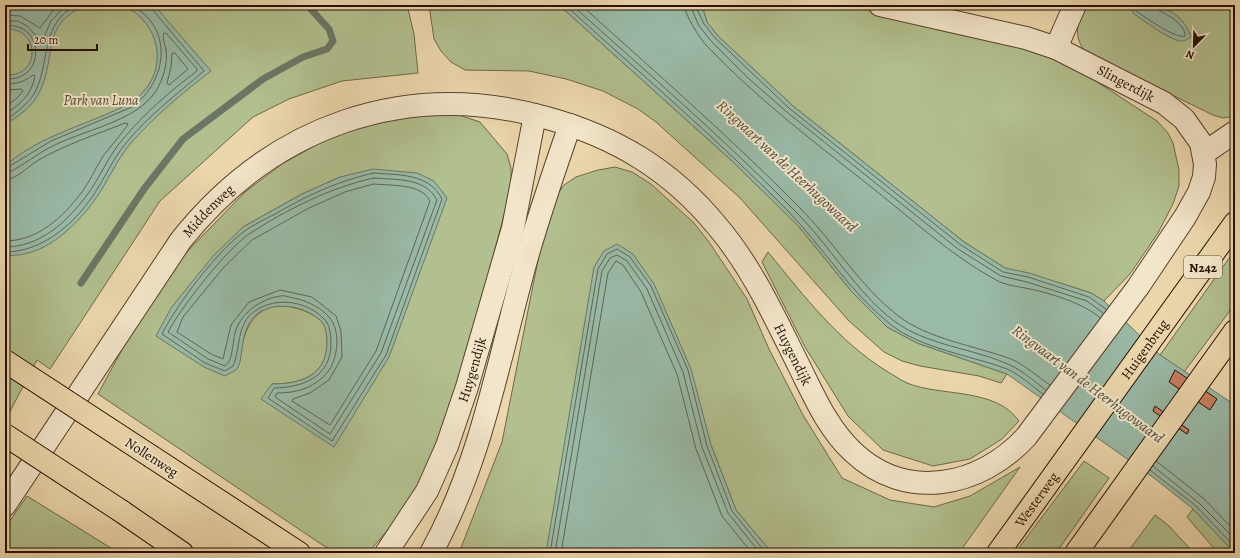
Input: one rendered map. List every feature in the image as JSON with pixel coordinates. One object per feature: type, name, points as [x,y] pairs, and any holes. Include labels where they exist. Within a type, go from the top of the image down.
[{"type":"main road","name":"Huigenbrug","points":[[1060,465],[1235,223]]},
{"type":"main road","points":[[1076,553],[1235,331]]},
{"type":"main road","name":"Nollenweg","points":[[5,361],[299,553]]},
{"type":"main road","points":[[5,436],[121,511],[182,553]]},
{"type":"main road","name":"Westerweg","points":[[998,553],[1060,465]]},
{"type":"street","name":"Slingerdijk","points":[[880,5],[1026,38],[1056,48],[1164,103],[1187,124],[1200,143],[1204,153],[1204,176],[1194,202],[1166,248],[1138,287]]},
{"type":"street","points":[[1056,48],[1075,5]]},
{"type":"street","name":"Middenweg","points":[[5,505],[181,240],[201,215],[243,177],[289,147],[316,133],[354,117],[380,110],[412,105],[464,104],[495,106],[535,115]]},
{"type":"street","name":"Huygendijk","points":[[386,553],[427,491],[450,438],[467,387],[513,228],[535,115],[570,124],[613,142],[636,154],[671,178],[718,227],[756,282],[820,408],[849,448],[867,463],[900,479],[939,483],[955,481],[992,467],[1016,449],[1039,421],[1138,287]]},
{"type":"street","name":"Huygendijk","points":[[431,553],[452,513],[466,480],[492,394],[529,250],[570,124]]},
{"type":"street","points":[[1204,153],[1235,132]]},
{"type":"green space","name":"Park van Luna","points":[[5,5],[407,5],[414,34],[418,73],[342,81],[289,99],[253,117],[160,201],[50,369],[37,360],[5,421]]},
{"type":"green space","points":[[429,5],[559,5],[732,161],[773,201],[800,228],[852,292],[887,327],[917,343],[1007,374],[1001,383],[979,376],[920,366],[902,361],[884,352],[849,321],[740,198],[656,122],[638,109],[603,91],[566,79],[529,71],[465,70],[451,62],[441,51],[434,39]]},
{"type":"green space","points":[[696,5],[852,5],[935,29],[1027,49],[1059,61],[1085,74],[1157,121],[1168,133],[1173,143],[1179,170],[1179,186],[1173,204],[1158,233],[1130,274],[1104,301],[1091,293],[1005,268],[964,242],[793,106],[718,36],[707,22],[703,9]]},
{"type":"green space","points":[[1084,5],[1225,5],[1235,13],[1235,116],[1223,118],[1213,115],[1086,53],[1079,41],[1078,35],[1078,23]]},
{"type":"green space","points":[[456,114],[480,122],[507,154],[511,168],[511,189],[450,418],[423,477],[397,519],[368,553],[337,553],[321,544],[98,394],[125,344],[179,260],[245,192],[282,164],[318,144],[351,130],[391,120],[424,115]],"holes":[[[340,177],[334,447],[272,384],[282,384],[302,380],[317,370],[326,354],[326,332],[322,322],[316,317],[302,310],[282,306],[271,307],[261,312],[254,318],[248,327],[241,349],[240,361],[243,227],[302,194]]]},
{"type":"green space","points":[[615,167],[632,172],[651,184],[694,223],[709,242],[747,299],[769,349],[803,415],[842,478],[890,500],[934,507],[970,496],[1020,467],[959,553],[772,553],[736,510],[711,445],[546,553],[459,553],[502,442],[539,255],[553,200],[564,185],[576,177],[598,170]]},
{"type":"green space","points":[[1235,250],[1235,304],[1184,372],[1160,355]]},
{"type":"green space","points":[[768,252],[823,317],[854,347],[870,360],[907,383],[935,390],[967,394],[996,403],[1009,410],[1019,421],[1002,439],[970,459],[933,466],[883,450],[848,416],[805,347],[762,262]]},
{"type":"green space","points":[[1084,461],[1109,478],[1056,553],[1015,553]]},
{"type":"green space","points":[[27,496],[119,553],[5,553],[5,528]]},
{"type":"green space","points":[[1193,509],[1235,553],[1218,553],[1187,517]]},
{"type":"green space","points":[[1155,515],[1168,525],[1194,553],[1127,553]]},
{"type":"water","points":[[5,5],[86,5],[72,13],[62,22],[56,32],[52,42],[45,78],[34,101],[16,118],[5,124],[5,75],[18,73],[26,68],[31,60],[32,51],[30,42],[24,35],[16,30],[5,30]]},
{"type":"water","points":[[121,5],[154,5],[211,71],[189,88],[149,124],[130,144],[94,201],[67,231],[56,240],[32,252],[19,255],[5,255],[5,166],[34,146],[130,103],[146,89],[154,75],[157,63],[157,51],[149,28],[142,19]]},
{"type":"water","name":"Ringvaart van de Heerhugowaard","points":[[559,5],[696,5],[703,9],[707,22],[718,36],[793,106],[964,242],[1005,268],[1029,273],[1091,293],[1104,301],[1160,355],[1235,405],[1235,553],[1193,509],[1154,478],[1007,374],[917,343],[887,327],[852,292],[800,228],[773,201],[732,161]]},
{"type":"water","points":[[1132,5],[1159,7],[1168,10],[1175,14],[1187,27],[1191,37],[1179,41],[1168,36],[1149,25],[1133,13],[1131,8]]},
{"type":"water","points":[[373,169],[417,173],[434,181],[447,198],[389,357],[334,447],[261,399],[272,384],[283,384],[302,380],[310,376],[322,363],[326,354],[326,334],[322,322],[315,316],[299,309],[282,306],[273,307],[257,314],[251,320],[244,336],[239,366],[236,370],[225,376],[204,367],[156,336],[171,308],[213,256],[243,227],[302,194],[340,177]]},
{"type":"water","points":[[617,244],[633,254],[654,284],[691,369],[711,445],[736,510],[772,553],[546,553],[594,267],[604,251]]},
{"type":"building","points":[[1175,370],[1217,399],[1210,410],[1169,382]]},
{"type":"building","points":[[1155,406],[1189,430],[1187,434],[1153,411]]},
{"type":"waterway","points":[[81,283],[144,189],[183,139],[263,79],[303,57],[327,49],[333,41],[329,29],[307,5]]}]
